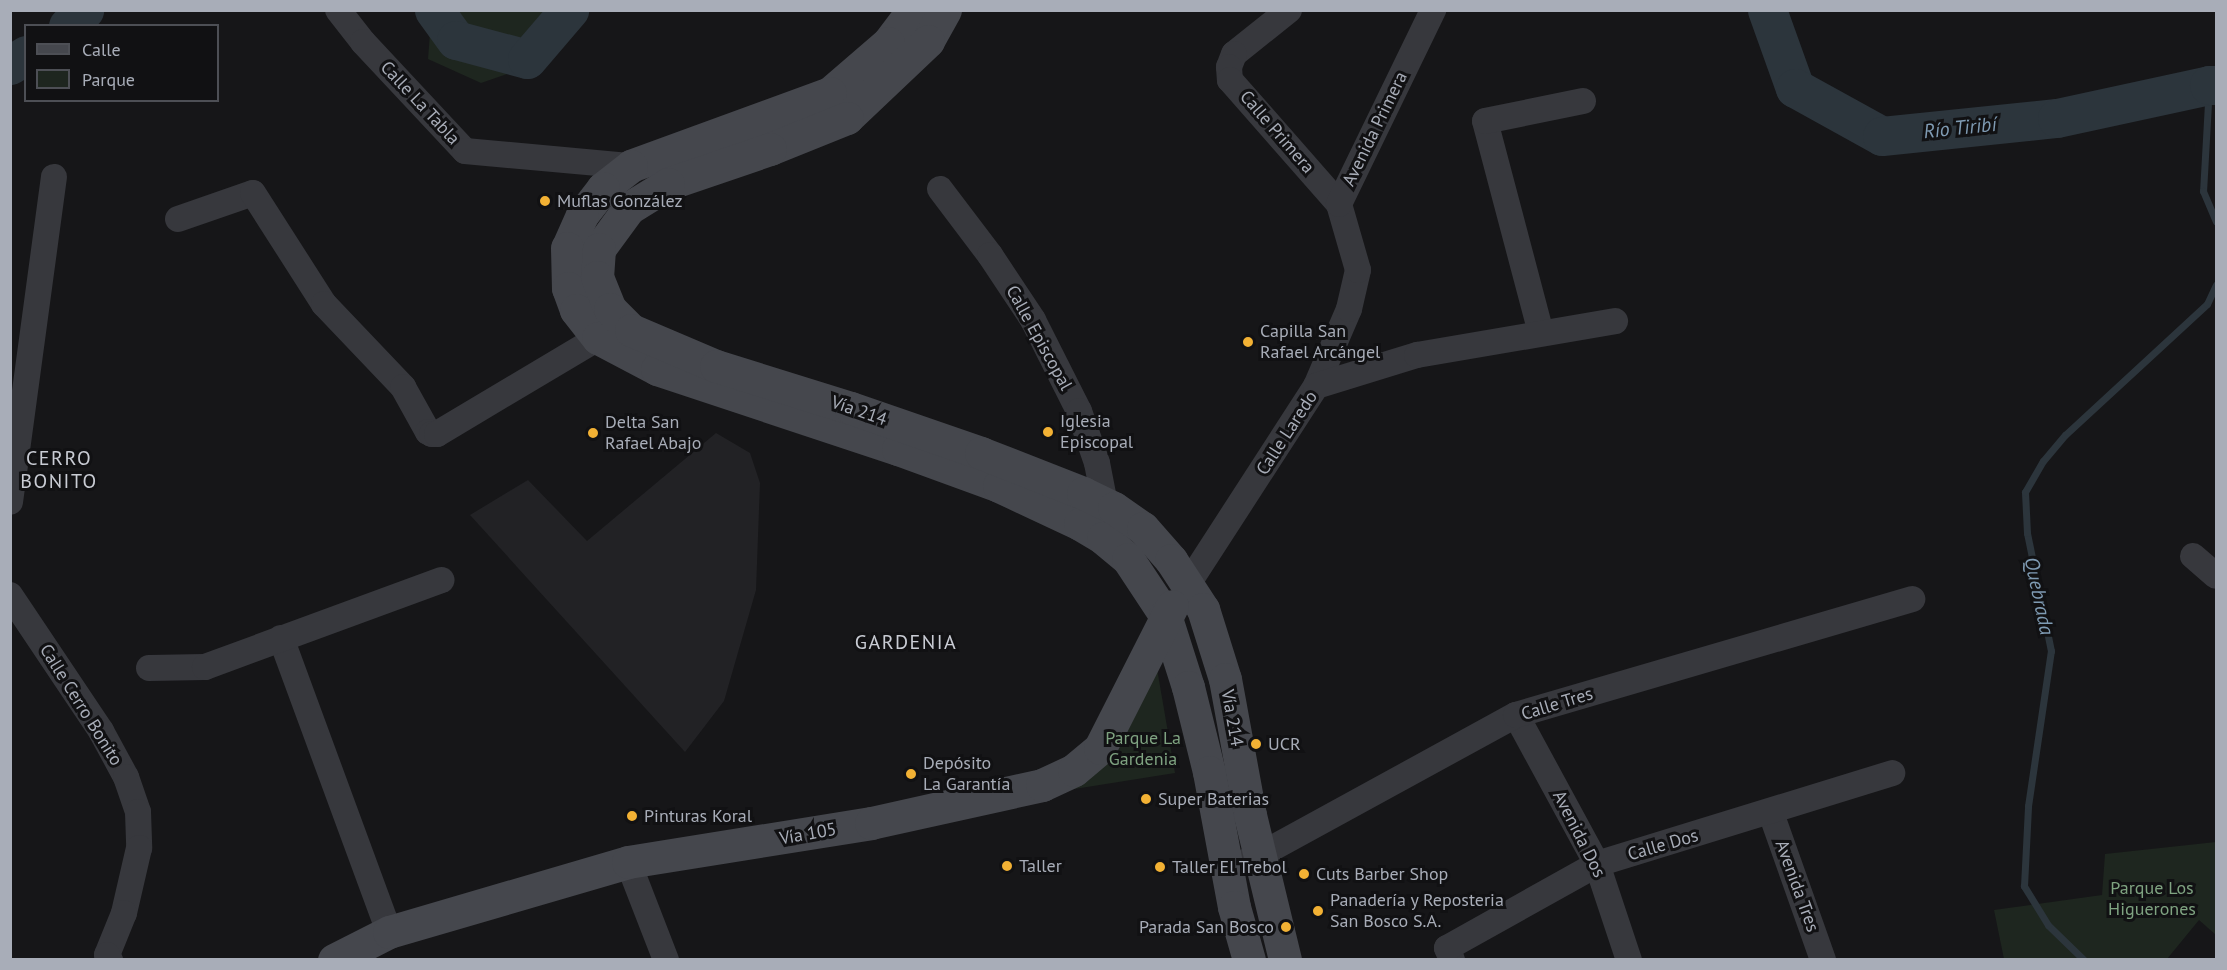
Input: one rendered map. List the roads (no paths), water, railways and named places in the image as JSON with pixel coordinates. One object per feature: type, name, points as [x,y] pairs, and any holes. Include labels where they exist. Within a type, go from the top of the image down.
[{"type":"main road","name":"Vía 214","points":[[913,10],[888,43],[830,93],[631,165],[603,188],[582,215],[567,248],[568,288],[576,310],[598,338],[657,369],[898,449],[999,486],[1080,524],[1103,538],[1128,559],[1165,615],[1188,687],[1206,761],[1234,907],[1249,960]]},
{"type":"main road","name":"Vía 214","points":[[945,10],[928,40],[847,118],[770,149],[668,184],[629,208],[599,249],[597,277],[610,309],[631,330],[716,366],[851,408],[981,453],[1105,504],[1143,528],[1171,560],[1203,609],[1225,679],[1260,855],[1285,960]]},
{"type":"main road","name":"Vía 105","points":[[334,960],[389,932],[628,862],[871,823],[1042,784],[1074,770],[1100,748],[1165,615],[1188,584]]},
{"type":"street","name":"Calle La Tabla","points":[[338,10],[363,42],[465,151],[631,165]]},
{"type":"street","name":"Calle Primera","points":[[1289,10],[1234,54],[1228,67],[1230,80],[1339,204]]},
{"type":"street","name":"Avenida Primera","points":[[1316,386],[1349,309],[1358,270],[1339,204],[1433,10]]},
{"type":"street","points":[[1541,333],[1485,122],[1583,101]]},
{"type":"street","points":[[10,502],[54,177]]},
{"type":"street","name":"Calle Episcopal","points":[[940,189],[990,255],[1033,320],[1079,411],[1097,463],[1105,504]]},
{"type":"street","points":[[178,219],[253,194],[324,304],[403,387],[428,432],[432,434],[437,434],[598,338]]},
{"type":"street","name":"Calle Laredo","points":[[1188,584],[1316,386],[1417,355],[1614,321]]},
{"type":"street","points":[[2193,555],[2217,576]]},
{"type":"street","points":[[149,668],[205,667],[441,580]]},
{"type":"street","name":"Calle Cerro Bonito","points":[[10,595],[101,731],[126,777],[138,812],[139,848],[124,913],[107,955],[110,960]]},
{"type":"street","name":"Calle Tres","points":[[1227,870],[1260,855],[1516,715],[1912,599]]},
{"type":"street","points":[[280,638],[389,932]]},
{"type":"street","name":"Avenida Dos","points":[[1516,715],[1597,864],[1629,960]]},
{"type":"street","name":"Calle Dos","points":[[1449,954],[1597,864],[1771,813],[1892,773]]},
{"type":"street","name":"Avenida Tres","points":[[1771,813],[1823,960]]},
{"type":"street","points":[[628,862],[666,960]]},
{"type":"waterway","points":[[70,24],[84,10]]},
{"type":"waterway","name":"Río Tiribí","points":[[434,10],[456,40],[527,59],[569,10]]},
{"type":"waterway","name":"Río Tiribí","points":[[1767,10],[1795,88],[1882,136],[2057,118],[2216,85]]},
{"type":"waterway","points":[[10,65],[24,56]]},
{"type":"waterway","name":"Quebrada","points":[[2209,85],[2203,191],[2216,221]]},
{"type":"waterway","name":"Quebrada","points":[[2084,960],[2048,925],[2024,886],[2028,806],[2051,651],[2027,533],[2025,492],[2043,461],[2065,435],[2207,304],[2216,285]]},
{"type":"place","name":"Muflas González","points":[[545,201]]},
{"type":"place","name":"Capilla San Rafael Arcángel","points":[[1248,342]]},
{"type":"place","name":"Iglesia Episcopal","points":[[1048,432]]},
{"type":"place","name":"Delta San Rafael Abajo","points":[[593,433]]},
{"type":"place","name":"UCR","points":[[1256,744]]},
{"type":"place","name":"Depósito La Garantía","points":[[911,774]]},
{"type":"place","name":"Super Baterias","points":[[1146,799]]},
{"type":"place","name":"Pinturas Koral","points":[[632,816]]},
{"type":"place","name":"Taller","points":[[1007,866]]},
{"type":"place","name":"Taller El Trebol","points":[[1160,867]]},
{"type":"place","name":"Cuts Barber Shop","points":[[1304,874]]},
{"type":"place","name":"Panadería y Reposteria San Bosco S.A.","points":[[1318,911]]},
{"type":"place","name":"Parada San Bosco","points":[[1286,927]]},
{"type":"district","name":"CERRO BONITO","points":[[59,470]]},
{"type":"district","name":"GARDENIA","points":[[906,642]]},
{"type":"park label","name":"Parque La Gardenia","points":[[1143,750]]},
{"type":"park label","name":"Parque Los Higuerones","points":[[2152,899]]}]
